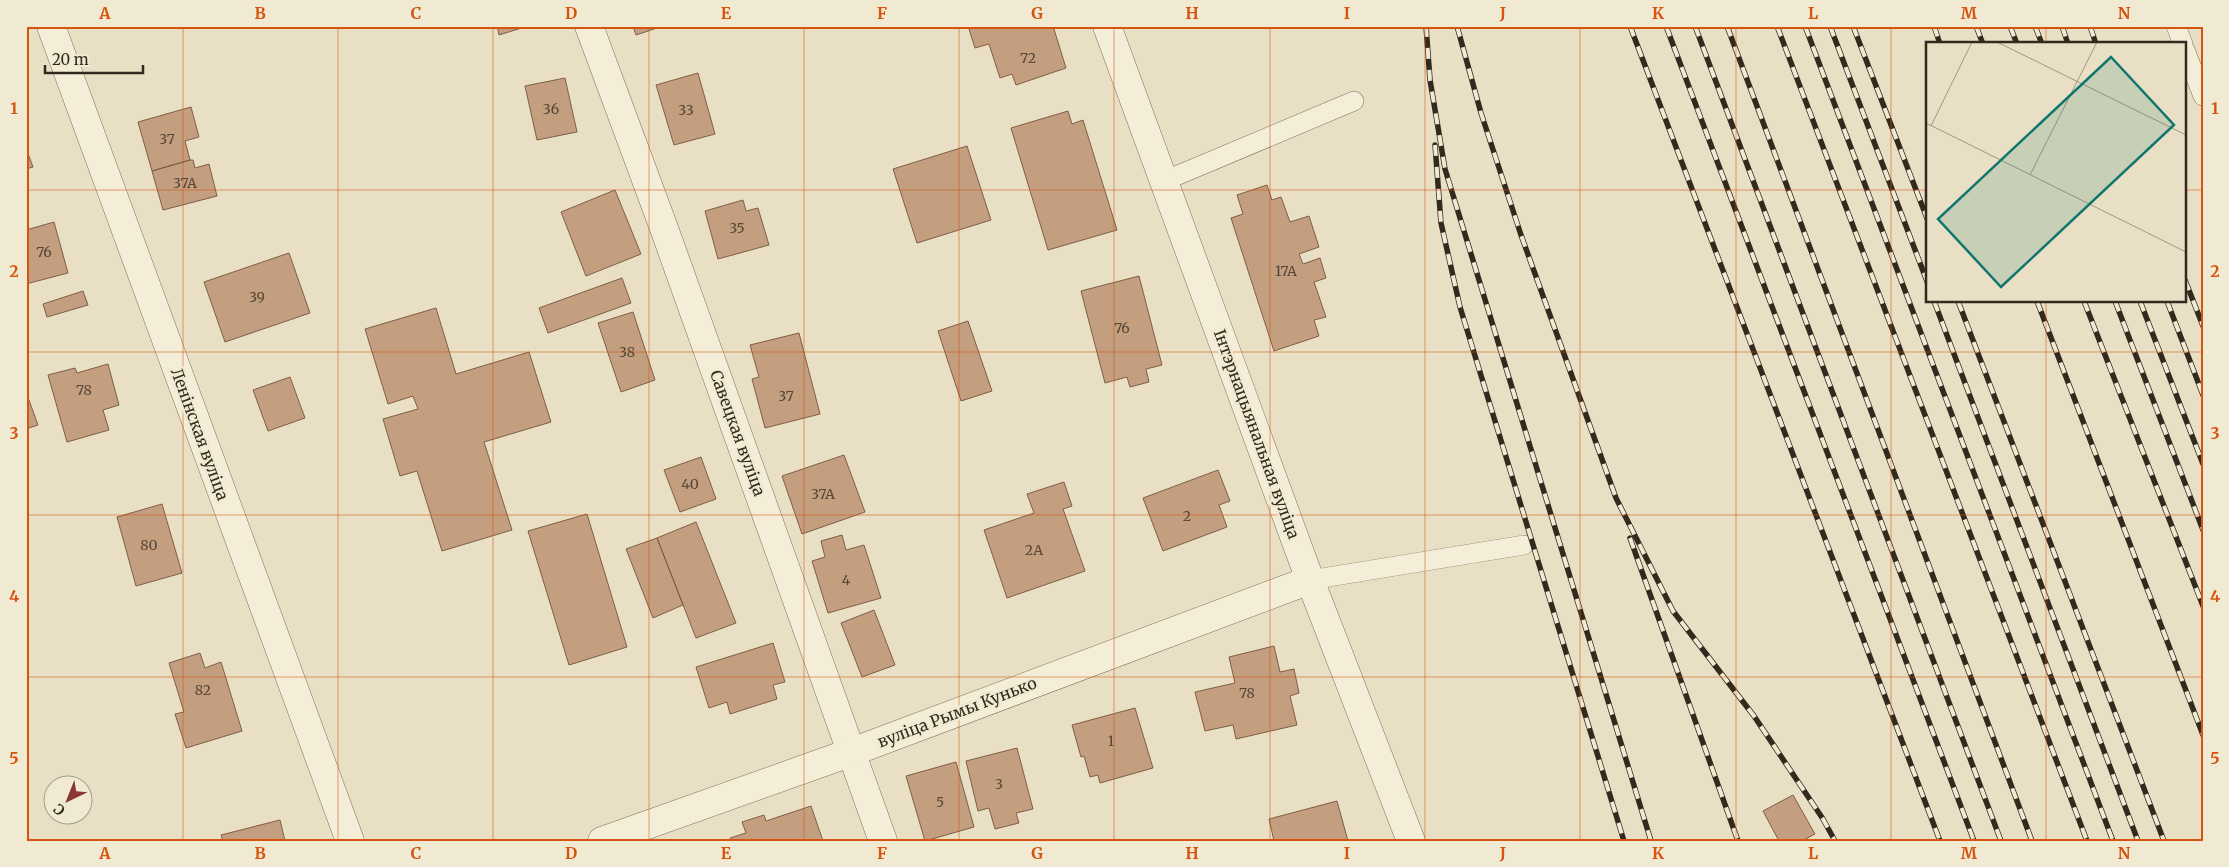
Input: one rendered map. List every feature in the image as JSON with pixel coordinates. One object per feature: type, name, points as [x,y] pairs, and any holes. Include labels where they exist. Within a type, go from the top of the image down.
[{"type":"street","name":"Ленінская вуліца","points":[[51,26],[350,841]]},
{"type":"street","name":"Савецкая вуліца","points":[[589,26],[883,841]]},
{"type":"street","name":"Інтэрнацыянальная вуліца","points":[[1106,26],[1310,580],[1411,841]]},
{"type":"street","name":"вуліца Рымы Кунько","points":[[602,841],[852,752],[1310,580]]},
{"type":"lane","points":[[2176,26],[2182,42]]},
{"type":"lane","points":[[2186,53],[2203,96]]},
{"type":"lane","points":[[1164,181],[1354,101]]},
{"type":"lane","points":[[1310,580],[1524,545]]},
{"type":"building","points":[[497,26],[528,26],[499,35]]},
{"type":"building","points":[[633,26],[663,26],[636,35]]},
{"type":"building","points":[[968,26],[1053,26],[1066,68],[1016,85],[1012,74],[1000,78],[989,44],[975,48]]},
{"type":"building","points":[[698,73],[715,134],[674,145],[656,85]]},
{"type":"building","points":[[565,78],[577,132],[537,140],[525,86]]},
{"type":"building","points":[[191,107],[199,137],[185,141],[190,160],[152,171],[138,122]]},
{"type":"building","points":[[1068,111],[1072,124],[1083,120],[1117,230],[1048,250],[1011,128]]},
{"type":"building","points":[[967,146],[991,220],[917,243],[893,169]]},
{"type":"building","points":[[26,148],[33,167],[26,169]]},
{"type":"building","points":[[193,160],[195,168],[209,164],[217,196],[163,210],[152,171]]},
{"type":"building","points":[[1267,185],[1272,200],[1281,197],[1290,222],[1309,216],[1319,247],[1299,254],[1303,264],[1320,258],[1326,278],[1314,282],[1326,317],[1314,320],[1319,336],[1274,351],[1231,218],[1243,214],[1237,195]]},
{"type":"building","points":[[615,190],[641,254],[586,276],[561,212]]},
{"type":"building","points":[[743,200],[746,211],[758,208],[769,245],[718,259],[705,211]]},
{"type":"building","points":[[54,222],[68,273],[26,284],[26,230]]},
{"type":"building","points":[[289,253],[310,313],[225,342],[204,282]]},
{"type":"building","points":[[1139,276],[1162,365],[1146,369],[1149,382],[1130,387],[1127,377],[1105,383],[1081,291]]},
{"type":"building","points":[[622,278],[631,303],[548,333],[539,308]]},
{"type":"building","points":[[83,291],[88,305],[47,317],[43,304]]},
{"type":"building","points":[[436,308],[456,374],[529,352],[551,422],[484,442],[512,530],[442,551],[417,471],[400,476],[383,419],[418,409],[413,396],[388,404],[365,329]]},
{"type":"building","points":[[633,312],[655,380],[621,392],[598,323]]},
{"type":"building","points":[[968,321],[992,391],[961,401],[938,331]]},
{"type":"building","points":[[799,333],[820,414],[765,428],[752,379],[759,377],[750,345]]},
{"type":"building","points":[[108,364],[119,405],[103,410],[109,430],[67,442],[48,375],[75,368],[77,373]]},
{"type":"building","points":[[290,377],[305,418],[268,431],[253,390]]},
{"type":"building","points":[[26,392],[38,425],[26,429]]},
{"type":"building","points":[[844,455],[865,512],[802,534],[782,476]]},
{"type":"building","points":[[701,457],[716,499],[680,512],[664,470]]},
{"type":"building","points":[[1218,470],[1230,501],[1219,505],[1227,527],[1163,551],[1143,498]]},
{"type":"building","points":[[1064,482],[1072,506],[1063,509],[1085,571],[1007,598],[984,530],[1034,513],[1027,494]]},
{"type":"building","points":[[162,504],[182,573],[136,586],[117,517]]},
{"type":"building","points":[[587,514],[627,647],[569,665],[528,531]]},
{"type":"building","points":[[696,522],[736,623],[696,638],[657,538]]},
{"type":"building","points":[[842,535],[846,550],[864,545],[881,598],[828,613],[812,561],[825,557],[821,541]]},
{"type":"building","points":[[657,538],[683,605],[653,618],[626,549]]},
{"type":"building","points":[[874,610],[895,665],[862,677],[841,623]]},
{"type":"building","points":[[773,643],[785,682],[773,685],[777,699],[730,714],[727,702],[709,708],[696,667]]},
{"type":"building","points":[[1274,646],[1280,672],[1294,669],[1299,693],[1290,696],[1297,725],[1236,739],[1233,725],[1205,731],[1195,692],[1235,683],[1229,657]]},
{"type":"building","points":[[200,653],[205,668],[221,662],[242,731],[186,748],[175,714],[184,712],[169,663]]},
{"type":"building","points":[[1135,708],[1153,768],[1100,783],[1098,775],[1090,777],[1084,756],[1081,757],[1072,725]]},
{"type":"building","points":[[1017,748],[1033,809],[1016,813],[1019,823],[995,829],[989,808],[978,811],[966,761]]},
{"type":"building","points":[[956,762],[974,827],[925,841],[906,776]]},
{"type":"building","points":[[1793,795],[1815,834],[1802,841],[1779,841],[1763,811]]},
{"type":"building","points":[[1337,801],[1348,841],[1274,841],[1269,819]]},
{"type":"building","points":[[811,806],[823,841],[731,841],[730,838],[746,833],[742,822],[764,815],[766,821]]},
{"type":"building","points":[[280,820],[285,841],[223,841],[221,835]]},
{"type":"railway","points":[[1426,26],[1430,80],[1445,169],[1651,841]]},
{"type":"railway","points":[[1457,26],[1481,113],[1521,235],[1616,498],[1673,611],[1754,716],[1823,819],[1835,841]]},
{"type":"railway","points":[[1630,26],[1940,841]]},
{"type":"railway","points":[[1666,26],[1974,841]]},
{"type":"railway","points":[[1695,26],[2001,841]]},
{"type":"railway","points":[[1727,26],[2032,841]]},
{"type":"railway","points":[[1777,26],[2087,841]]},
{"type":"railway","points":[[1805,26],[2113,841]]},
{"type":"railway","points":[[1830,26],[1926,279]]},
{"type":"railway","points":[[1853,26],[1926,216]]},
{"type":"railway","points":[[1934,26],[1939,42]]},
{"type":"railway","points":[[1976,26],[1982,42]]},
{"type":"railway","points":[[2010,26],[2016,42]]},
{"type":"railway","points":[[2035,26],[2041,42]]},
{"type":"railway","points":[[2062,26],[2067,42]]},
{"type":"railway","points":[[2090,26],[2095,42]]},
{"type":"railway","points":[[1435,145],[1441,223],[1460,307],[1624,841]]},
{"type":"railway","points":[[2186,283],[2203,326]]},
{"type":"railway","points":[[1934,302],[2138,841]]},
{"type":"railway","points":[[1958,302],[2164,841]]},
{"type":"railway","points":[[2037,302],[2203,735]]},
{"type":"railway","points":[[2084,302],[2203,606]]},
{"type":"railway","points":[[2115,302],[2203,530]]},
{"type":"railway","points":[[2140,302],[2203,464]]},
{"type":"railway","points":[[2167,302],[2203,395]]},
{"type":"railway","points":[[1630,538],[1738,841]]}]
